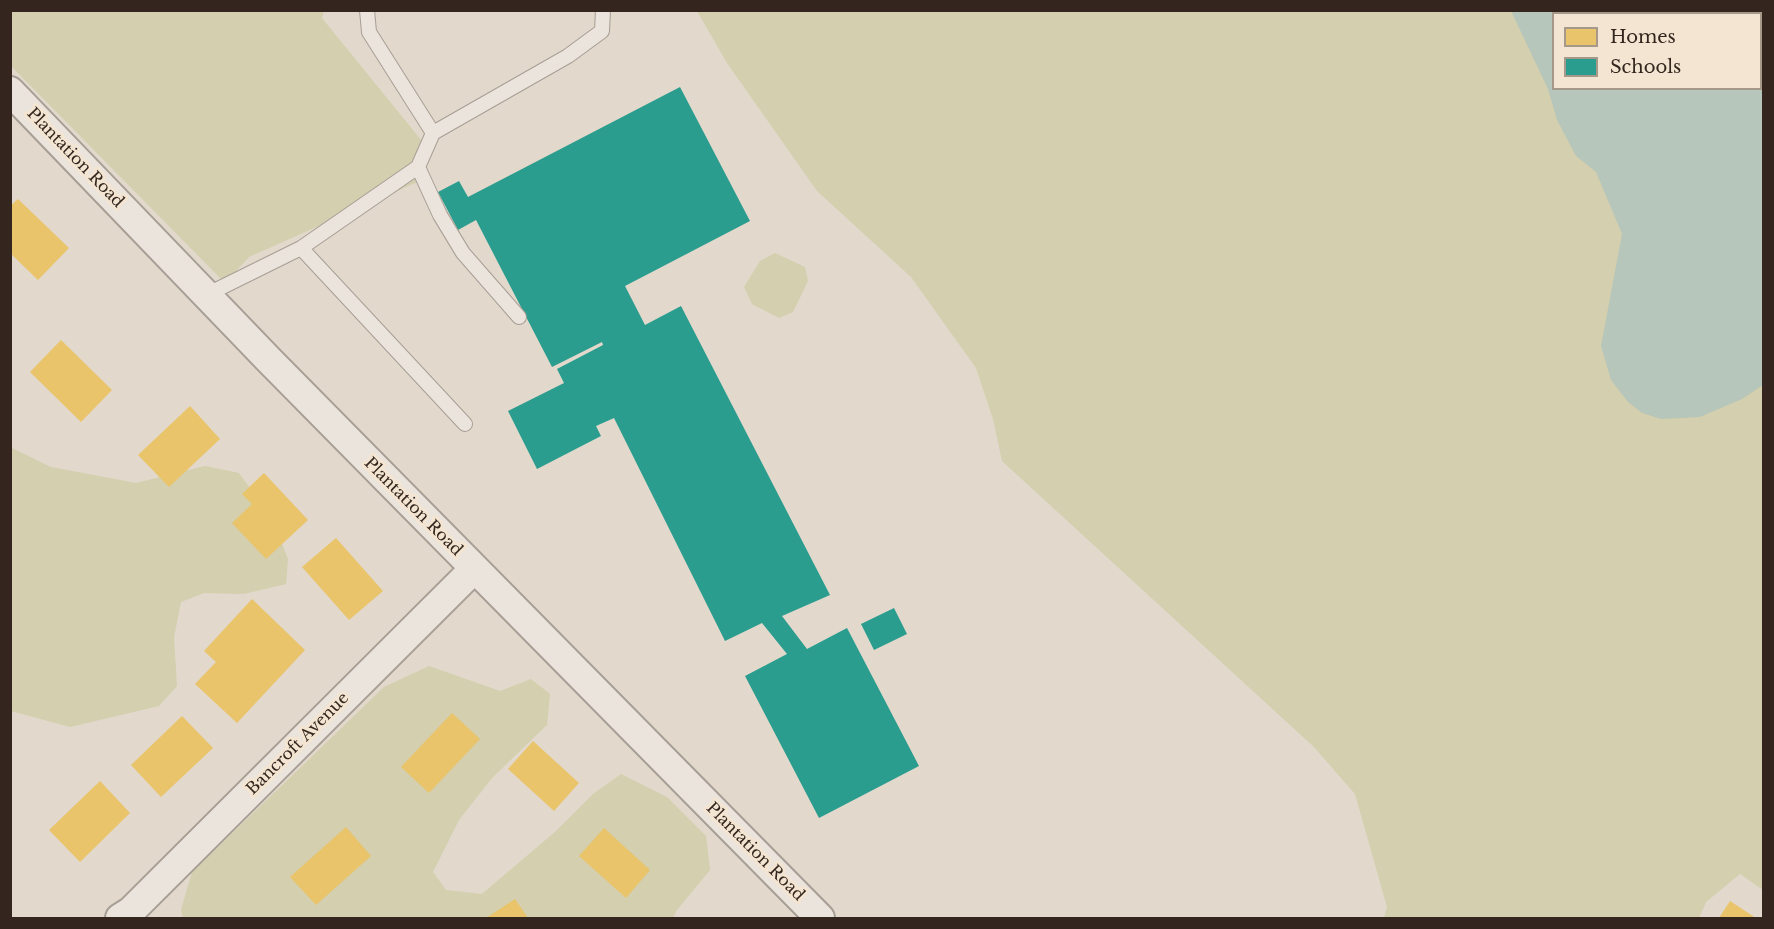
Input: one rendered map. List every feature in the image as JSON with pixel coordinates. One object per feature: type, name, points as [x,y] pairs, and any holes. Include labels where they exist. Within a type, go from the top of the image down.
[{"type":"street","name":"Plantation Road","points":[[10,91],[474,568],[820,918]]},
{"type":"street","name":"Bancroft Avenue","points":[[129,916],[474,568]]},
{"type":"lane","points":[[367,10],[369,32],[433,134]]},
{"type":"lane","points":[[206,294],[301,249],[418,167],[433,134],[568,56],[602,32],[603,10]]},
{"type":"lane","points":[[418,167],[440,215],[463,253],[519,317]]},
{"type":"lane","points":[[301,249],[465,424]]},
{"type":"shaded area","points":[[10,11],[324,11],[322,18],[430,151],[422,180],[249,257],[225,283],[11,66]]},
{"type":"shaded area","points":[[697,11],[1763,11],[1763,890],[1740,874],[1706,902],[1699,918],[1384,918],[1387,907],[1355,794],[1314,747],[1002,461],[993,419],[976,368],[911,277],[817,191],[727,63]]},
{"type":"shaded area","points":[[1511,11],[1763,11],[1763,385],[1742,399],[1700,417],[1661,419],[1642,413],[1628,402],[1611,380],[1601,346],[1622,234],[1596,172],[1576,156],[1557,120],[1548,89]]},
{"type":"shaded area","points":[[775,253],[805,267],[808,281],[793,312],[779,318],[752,304],[744,287],[760,261]]},
{"type":"shaded area","points":[[10,447],[51,467],[136,483],[205,466],[239,473],[273,520],[288,559],[286,584],[244,594],[204,593],[181,602],[174,637],[177,686],[159,706],[70,727],[11,711]]},
{"type":"shaded area","points":[[429,666],[500,691],[531,679],[550,694],[547,725],[492,778],[459,820],[433,872],[446,890],[482,894],[556,831],[593,794],[621,774],[667,797],[706,836],[710,870],[673,918],[183,918],[181,910],[192,872],[384,687]]},
{"type":"building: Homes","points":[[18,199],[69,248],[38,280],[10,253],[10,206]]},
{"type":"building: Homes","points":[[61,340],[112,390],[81,422],[30,372]]},
{"type":"building: Homes","points":[[190,406],[220,439],[169,487],[138,455]]},
{"type":"building: Homes","points":[[264,473],[308,520],[266,559],[232,523],[252,504],[242,494]]},
{"type":"building: Homes","points":[[336,538],[383,591],[349,620],[302,567]]},
{"type":"building: Homes","points":[[252,599],[305,650],[237,723],[195,684],[216,662],[204,651]]},
{"type":"building: Homes","points":[[452,713],[480,739],[429,793],[401,767]]},
{"type":"building: Homes","points":[[182,716],[213,748],[161,797],[131,765]]},
{"type":"building: Homes","points":[[533,741],[579,783],[554,811],[508,769]]},
{"type":"building: Homes","points":[[100,781],[130,813],[80,862],[49,830]]},
{"type":"building: Homes","points":[[346,827],[371,856],[316,905],[290,877]]},
{"type":"building: Homes","points":[[604,828],[650,870],[626,898],[579,856]]},
{"type":"building: Homes","points":[[515,899],[528,918],[486,918]]},
{"type":"building: Homes","points":[[1730,901],[1756,918],[1719,918]]},
{"type":"building: Schools","points":[[680,87],[750,221],[625,286],[645,325],[681,306],[830,595],[782,616],[807,649],[847,628],[919,766],[819,818],[745,676],[787,654],[762,623],[725,641],[614,418],[596,426],[601,436],[537,469],[508,411],[564,383],[557,369],[603,345],[602,342],[552,367],[476,220],[458,230],[438,192],[459,181],[468,197]]},
{"type":"building: Schools","points":[[894,608],[907,634],[874,650],[861,624]]}]
